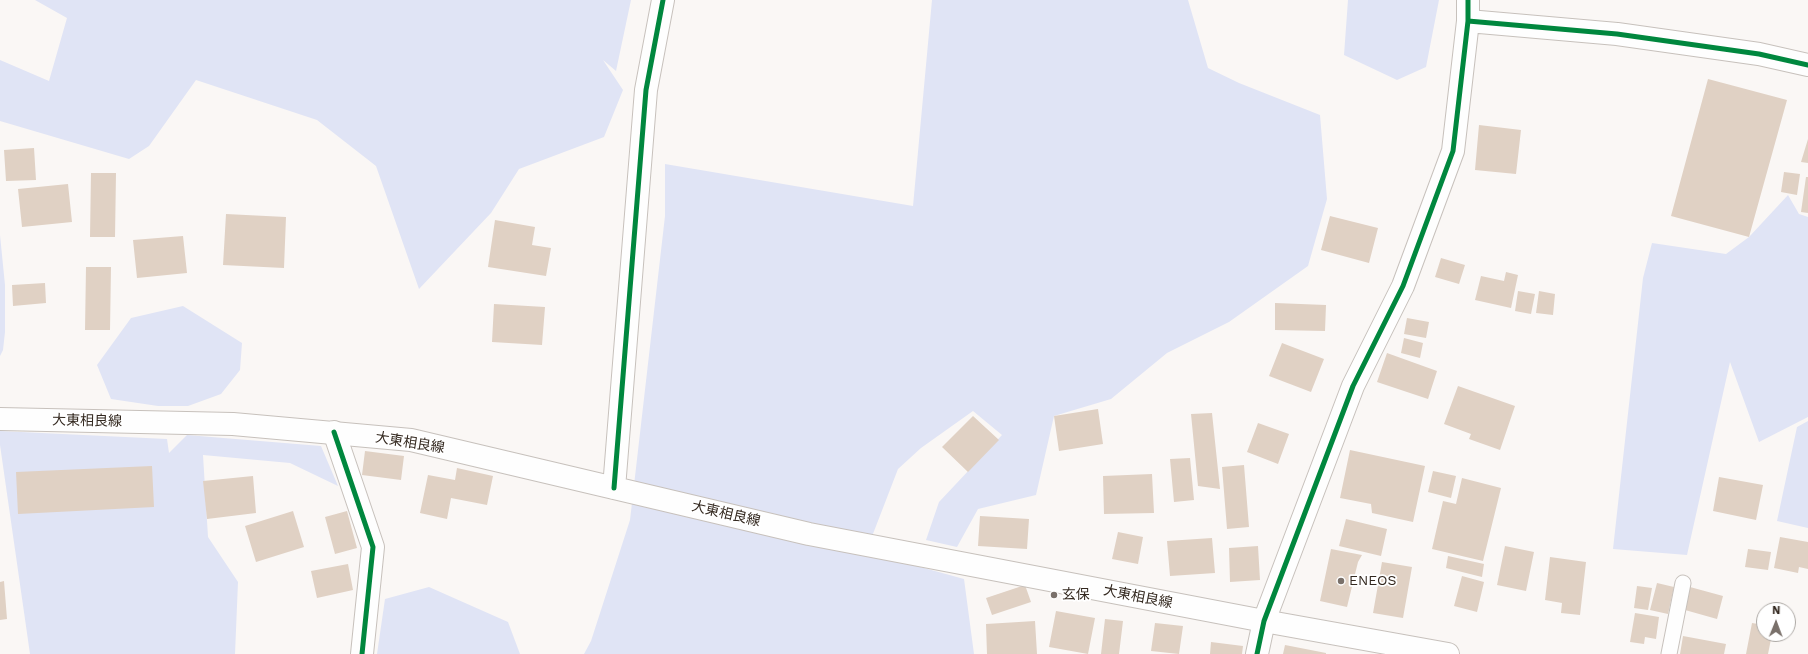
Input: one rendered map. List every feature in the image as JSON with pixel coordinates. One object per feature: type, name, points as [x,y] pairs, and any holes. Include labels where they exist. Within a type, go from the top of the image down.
[{"type":"street","points":[[614,488],[646,90],[663,0]]},
{"type":"street","points":[[1258,654],[1264,621],[1353,386],[1403,286],[1452,151],[1468,10],[1617,34],[1759,54],[1808,65]]},
{"type":"street","name":"大東相良線","points":[[0,419],[233,424],[411,440],[809,534],[1264,621],[1448,654]]},
{"type":"street","points":[[334,432],[373,547],[362,654]]},
{"type":"lane","points":[[1669,654],[1683,583]]},
{"type":"shaded area","points":[[35,0],[631,0],[616,71],[603,60],[623,90],[604,137],[519,169],[491,213],[419,289],[376,166],[317,120],[196,80],[149,146],[129,159],[0,121],[0,60],[49,81],[67,18]]},
{"type":"shaded area","points":[[932,0],[1188,0],[1208,68],[1239,83],[1320,115],[1327,199],[1308,266],[1229,322],[1167,353],[1111,399],[1054,416],[1036,495],[978,509],[957,547],[926,540],[939,502],[1002,435],[973,411],[921,448],[898,469],[866,552],[964,579],[974,654],[584,654],[591,641],[630,520],[665,216],[665,164],[913,206]]},
{"type":"shaded area","points":[[1348,0],[1439,0],[1426,67],[1397,80],[1344,55]]},
{"type":"shaded area","points":[[1788,195],[1799,214],[1808,217],[1808,417],[1759,442],[1730,362],[1687,555],[1613,549],[1643,278],[1652,243],[1726,254],[1749,237]]},
{"type":"shaded area","points":[[0,235],[5,285],[5,332],[3,350],[0,356]]},
{"type":"shaded area","points":[[183,306],[242,343],[240,370],[221,394],[188,406],[158,406],[111,399],[97,365],[131,318]]},
{"type":"shaded area","points":[[1808,421],[1808,528],[1777,521],[1797,427]]},
{"type":"shaded area","points":[[0,431],[167,439],[169,453],[187,435],[321,446],[338,486],[290,463],[203,455],[208,537],[238,582],[235,654],[30,654],[0,445]]},
{"type":"shaded area","points":[[429,587],[508,622],[520,654],[377,654],[385,599]]},
{"type":"building","points":[[1708,79],[1787,100],[1749,237],[1671,216]]},
{"type":"building","points":[[1479,125],[1521,130],[1516,174],[1475,170]]},
{"type":"building","points":[[1808,139],[1808,163],[1801,162]]},
{"type":"building","points":[[34,148],[36,180],[6,181],[4,150]]},
{"type":"building","points":[[1784,172],[1800,174],[1797,195],[1781,192]]},
{"type":"building","points":[[91,173],[116,173],[115,237],[90,237]]},
{"type":"building","points":[[1806,177],[1808,177],[1808,213],[1801,212]]},
{"type":"building","points":[[68,184],[72,222],[22,227],[18,189]]},
{"type":"building","points":[[226,214],[286,217],[284,268],[223,265]]},
{"type":"building","points":[[1330,216],[1378,228],[1369,263],[1321,250]]},
{"type":"building","points":[[495,220],[535,227],[532,245],[551,248],[546,276],[488,267]]},
{"type":"building","points":[[183,236],[187,273],[137,278],[133,240]]},
{"type":"building","points":[[1441,258],[1465,265],[1459,284],[1435,277]]},
{"type":"building","points":[[86,267],[111,267],[110,330],[85,330]]},
{"type":"building","points":[[1506,272],[1518,275],[1511,308],[1475,300],[1481,276],[1504,281]]},
{"type":"building","points":[[45,283],[46,303],[13,306],[12,285]]},
{"type":"building","points":[[1518,291],[1535,294],[1531,314],[1515,311]]},
{"type":"building","points":[[1539,291],[1555,294],[1553,315],[1536,313]]},
{"type":"building","points":[[1275,303],[1326,305],[1325,331],[1275,330]]},
{"type":"building","points":[[494,304],[545,307],[542,345],[492,342]]},
{"type":"building","points":[[1407,318],[1429,322],[1426,338],[1404,334]]},
{"type":"building","points":[[1404,338],[1423,343],[1420,358],[1401,353]]},
{"type":"building","points":[[1282,343],[1324,359],[1311,392],[1269,376]]},
{"type":"building","points":[[1387,353],[1437,371],[1428,399],[1377,382]]},
{"type":"building","points":[[1458,386],[1515,406],[1500,450],[1469,439],[1471,434],[1444,424]]},
{"type":"building","points":[[1098,409],[1103,444],[1059,451],[1054,416]]},
{"type":"building","points":[[1212,413],[1220,489],[1198,486],[1191,414]]},
{"type":"building","points":[[973,416],[999,440],[968,472],[942,447]]},
{"type":"building","points":[[1258,423],[1289,434],[1278,464],[1247,452]]},
{"type":"building","points":[[1350,450],[1425,466],[1413,522],[1372,513],[1371,504],[1340,498]]},
{"type":"building","points":[[365,451],[404,456],[401,480],[362,475]]},
{"type":"building","points":[[1190,458],[1194,500],[1174,502],[1170,459]]},
{"type":"building","points":[[1244,465],[1249,527],[1227,529],[1222,467]]},
{"type":"building","points":[[152,466],[154,507],[18,514],[16,472]]},
{"type":"building","points":[[457,468],[493,476],[487,505],[451,498],[447,519],[420,513],[428,475],[455,480]]},
{"type":"building","points":[[1433,471],[1456,476],[1451,498],[1428,492]]},
{"type":"building","points":[[1152,474],[1154,513],[1104,514],[1103,476]]},
{"type":"building","points":[[253,476],[256,513],[207,519],[203,481]]},
{"type":"building","points":[[1719,477],[1763,485],[1756,520],[1713,511]]},
{"type":"building","points":[[1462,478],[1501,488],[1483,561],[1432,549],[1443,501],[1456,504]]},
{"type":"building","points":[[293,511],[304,547],[256,562],[245,526]]},
{"type":"building","points":[[347,511],[357,548],[335,554],[325,517]]},
{"type":"building","points":[[980,516],[1029,519],[1027,549],[978,546]]},
{"type":"building","points":[[1346,519],[1387,529],[1381,556],[1339,546]]},
{"type":"building","points":[[1118,532],[1143,537],[1138,564],[1112,559]]},
{"type":"building","points":[[1780,537],[1808,542],[1808,569],[1799,567],[1798,573],[1774,568]]},
{"type":"building","points":[[1212,538],[1215,573],[1170,576],[1167,541]]},
{"type":"building","points":[[1258,546],[1260,580],[1230,582],[1229,548]]},
{"type":"building","points":[[1505,546],[1534,552],[1526,591],[1497,585]]},
{"type":"building","points":[[1331,549],[1362,555],[1358,562],[1347,607],[1320,601]]},
{"type":"building","points":[[1748,549],[1771,552],[1768,570],[1745,567]]},
{"type":"building","points":[[1448,556],[1484,564],[1482,577],[1446,568]]},
{"type":"building","points":[[1550,557],[1586,562],[1580,615],[1561,613],[1562,603],[1545,600]]},
{"type":"building","points":[[1382,562],[1412,567],[1403,618],[1373,613]]},
{"type":"building","points":[[348,564],[353,590],[317,598],[311,571]]},
{"type":"building","points":[[1462,576],[1484,582],[1477,612],[1454,606]]},
{"type":"building","points":[[4,581],[7,619],[0,620],[0,582]]},
{"type":"building","points":[[1657,583],[1674,587],[1668,614],[1650,610]]},
{"type":"building","points":[[1025,585],[1031,602],[992,615],[986,598]]},
{"type":"building","points":[[1637,586],[1652,588],[1648,610],[1634,608]]},
{"type":"building","points":[[1690,587],[1723,596],[1717,619],[1685,610]]},
{"type":"building","points":[[1056,611],[1095,618],[1088,654],[1049,647]]},
{"type":"building","points":[[1635,613],[1659,617],[1656,639],[1645,637],[1644,644],[1630,642]]},
{"type":"building","points":[[1105,619],[1123,621],[1119,654],[1101,654]]},
{"type":"building","points":[[1035,621],[1037,654],[987,654],[986,624]]},
{"type":"building","points":[[1155,623],[1183,626],[1179,654],[1151,651]]},
{"type":"building","points":[[1752,623],[1756,624],[1756,642],[1770,642],[1768,654],[1746,654]]},
{"type":"building","points":[[1683,636],[1726,644],[1724,654],[1680,654]]},
{"type":"building","points":[[1211,642],[1243,646],[1242,654],[1210,654]]},
{"type":"building","points":[[1285,645],[1326,653],[1326,654],[1283,654]]},
{"type":"cycle path","points":[[614,488],[646,90],[663,0]]},
{"type":"cycle path","points":[[1257,654],[1264,621],[1353,386],[1403,286],[1453,151],[1468,21],[1468,0]]},
{"type":"cycle path","points":[[1468,21],[1617,34],[1759,54],[1808,65]]},
{"type":"cycle path","points":[[334,432],[373,547],[362,654]]},
{"type":"place","name":"ENEOS","points":[[1341,581]]},
{"type":"place","name":"玄保","points":[[1054,595]]}]
